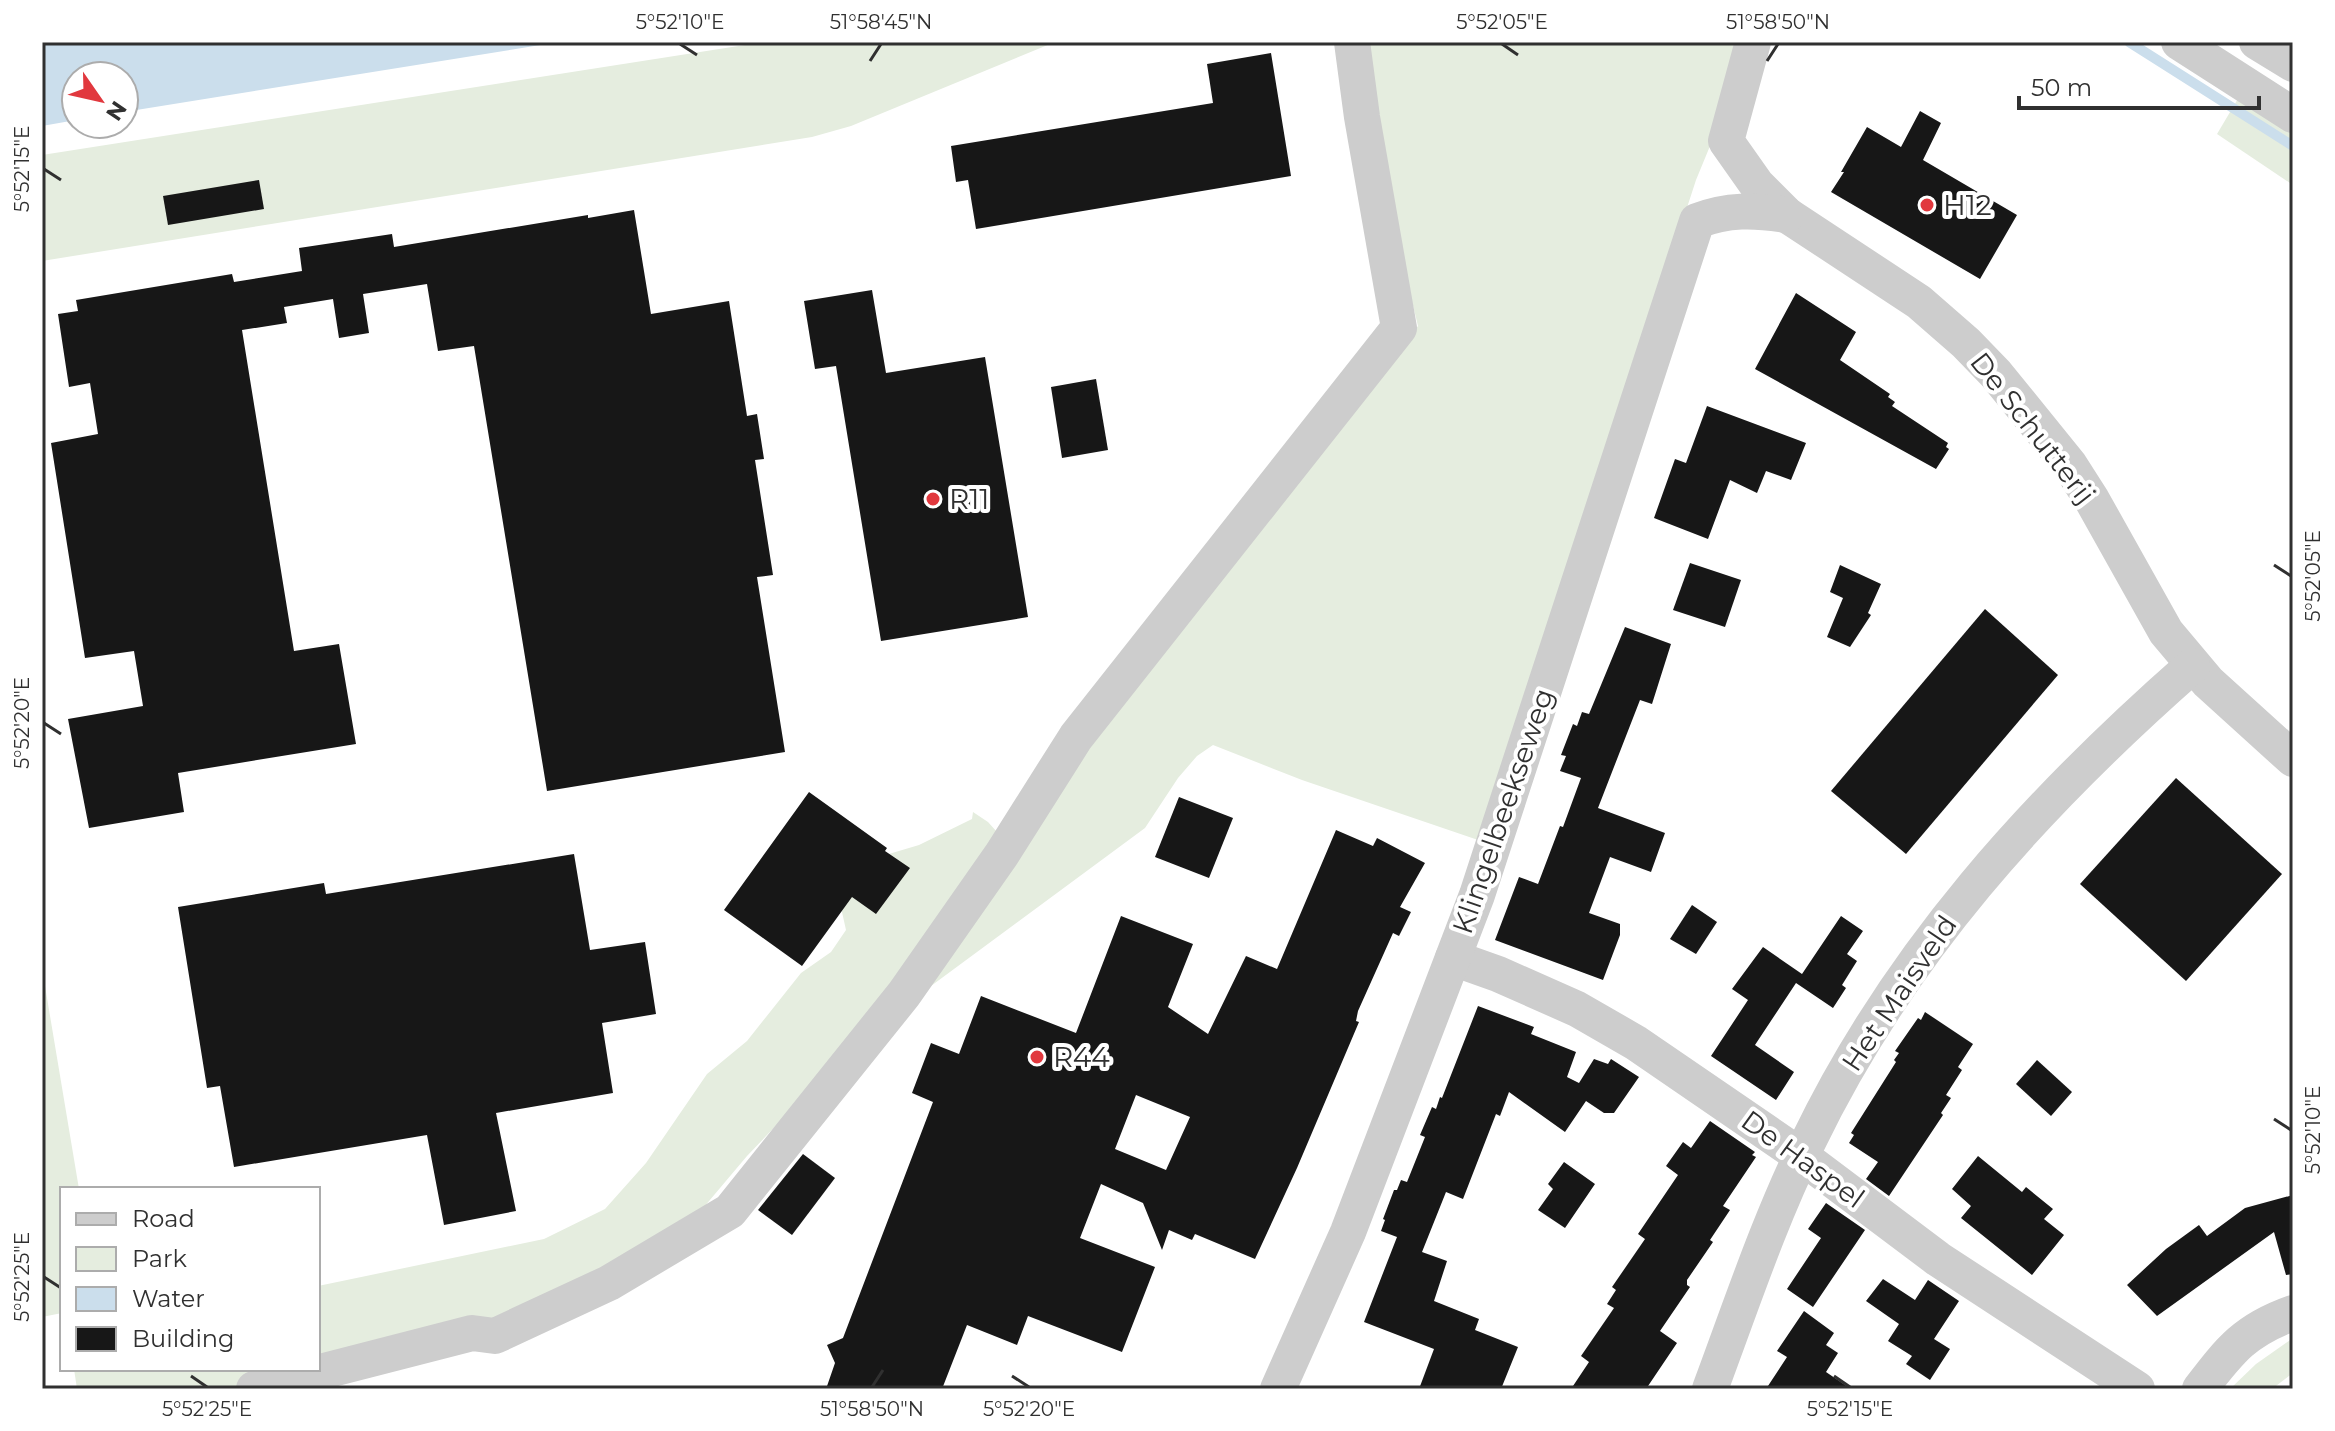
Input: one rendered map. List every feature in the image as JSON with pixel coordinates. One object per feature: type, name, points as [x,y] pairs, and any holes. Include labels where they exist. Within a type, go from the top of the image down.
[{"type":"street","points":[[254,1389],[472,1333],[495,1336],[609,1283],[730,1211],[904,994],[1002,854],[1076,737],[1399,328],[1352,42]]},
{"type":"street","name":"De Schutterij","points":[[1753,42],[1726,141],[1757,185],[1787,215],[1919,302],[1996,374],[2069,464],[2157,618],[2192,666],[2293,759]]},
{"type":"street","points":[[2179,42],[2293,115]]},
{"type":"street","points":[[2257,42],[2293,64]]},
{"type":"street","name":"De Schutterij","points":[[1697,221],[1732,211],[1787,215]]},
{"type":"street","name":"Klingelbeekseweg","points":[[1278,1389],[1348,1232],[1477,895],[1697,221]]},
{"type":"street","name":"Het Maisveld","points":[[1710,1389],[1801,1156],[1883,1009],[1962,899],[2063,785],[2192,666]]},
{"type":"street","name":"De Haspel","points":[[1453,958],[1512,980],[1607,1026],[1690,1078],[1801,1156],[1938,1259],[2137,1389]]},
{"type":"street","points":[[2200,1389],[2234,1345],[2269,1321],[2293,1313]]},
{"type":"green space","points":[[764,42],[1055,42],[851,126],[812,137],[42,261],[42,155]]},
{"type":"green space","points":[[1369,42],[1739,42],[1717,129],[1696,180],[1481,841],[1302,780],[1213,745],[1197,756],[1178,778],[1145,828],[912,1000],[1067,774],[1418,326],[1407,281],[1367,56]]},
{"type":"green space","points":[[2239,97],[2293,129],[2293,185],[2217,134]]},
{"type":"green space","points":[[973,812],[997,832],[865,1032],[747,1156],[704,1207],[518,1317],[320,1366],[320,1286],[544,1239],[605,1209],[646,1163],[707,1074],[747,1041],[801,973],[831,952],[846,930],[840,903],[872,859],[919,845],[972,819]]},
{"type":"green space","points":[[42,968],[79,1187],[60,1187],[60,1313],[42,1317]]},
{"type":"green space","points":[[2293,1338],[2293,1373],[2272,1389],[2230,1389],[2256,1364]]},
{"type":"green space","points":[[74,1371],[300,1371],[226,1389],[77,1389]]},
{"type":"water","points":[[42,42],[559,42],[140,109],[140,60],[60,60],[60,123],[42,126]]},
{"type":"building","points":[[1271,53],[1291,176],[976,229],[968,180],[956,182],[951,146],[1213,103],[1207,64]]},
{"type":"building","name":"H12","points":[[1920,111],[1941,123],[1923,160],[2017,215],[1980,279],[1831,192],[1867,127],[1901,147]]},
{"type":"building","points":[[259,180],[264,209],[168,225],[163,196]]},
{"type":"building","points":[[634,210],[651,314],[729,301],[747,416],[757,414],[764,459],[755,460],[773,575],[757,577],[785,752],[547,791],[474,346],[438,351],[427,284],[363,294],[369,333],[339,338],[333,299],[284,307],[287,323],[242,330],[294,651],[339,644],[356,744],[178,773],[184,812],[89,828],[68,719],[143,706],[134,651],[85,658],[51,443],[98,434],[90,383],[69,387],[58,314],[78,311],[76,300],[232,274],[234,282],[302,271],[299,248],[392,234],[394,247]]},
{"type":"building","name":"R11","points":[[872,290],[886,373],[985,357],[1028,617],[881,641],[836,366],[815,369],[804,301]]},
{"type":"building","points":[[1796,293],[1856,332],[1840,360],[1890,394],[1888,397],[1895,402],[1892,406],[1948,443],[1946,447],[1949,449],[1936,469],[1755,369]]},
{"type":"building","points":[[1096,379],[1108,450],[1062,458],[1051,387]]},
{"type":"building","points":[[1707,406],[1806,443],[1791,480],[1766,471],[1757,493],[1730,480],[1708,539],[1654,518],[1675,459],[1686,463]]},
{"type":"building","points":[[1690,563],[1741,580],[1725,627],[1673,610]]},
{"type":"building","points":[[1840,565],[1881,584],[1868,613],[1871,615],[1850,647],[1827,637],[1843,598],[1830,592]]},
{"type":"building","points":[[1985,609],[2058,675],[1906,854],[1831,791]]},
{"type":"building","points":[[1625,627],[1671,644],[1652,704],[1640,700],[1598,808],[1665,833],[1651,872],[1610,857],[1589,913],[1620,924],[1620,935],[1603,980],[1495,940],[1519,877],[1538,884],[1560,826],[1563,827],[1581,778],[1560,771],[1566,756],[1561,755],[1573,724],[1577,726],[1582,712],[1589,714]]},
{"type":"building","points":[[2176,778],[2282,874],[2186,981],[2080,884]]},
{"type":"building","points":[[809,792],[910,868],[876,914],[852,897],[802,966],[724,910]]},
{"type":"building","points":[[1179,797],[1233,818],[1209,878],[1155,857]]},
{"type":"building","points":[[1336,830],[1373,846],[1377,838],[1425,863],[1400,907],[1411,912],[1399,936],[1393,933],[1358,1011],[1356,1021],[1359,1022],[1255,1259],[1195,1234],[1192,1240],[1169,1230],[1162,1250],[1143,1203],[1101,1184],[1080,1238],[1155,1267],[1122,1352],[1028,1316],[1017,1345],[967,1325],[942,1389],[826,1389],[835,1363],[827,1345],[843,1338],[933,1102],[912,1093],[931,1043],[959,1054],[981,996],[1076,1033],[1121,916],[1193,944],[1168,1007],[1208,1034],[1246,956],[1277,969]],"holes":[[[1136,1095],[1190,1117],[1166,1170],[1115,1149]]]},
{"type":"building","points":[[574,854],[590,950],[645,942],[656,1014],[602,1023],[613,1093],[496,1113],[516,1211],[444,1225],[427,1135],[234,1167],[220,1086],[207,1088],[178,907],[324,883],[326,894]]},
{"type":"building","points":[[1692,905],[1717,922],[1696,954],[1670,939]]},
{"type":"building","points":[[1841,916],[1863,931],[1847,954],[1857,961],[1842,985],[1846,988],[1833,1008],[1796,983],[1755,1045],[1794,1072],[1776,1100],[1711,1056],[1748,1000],[1732,989],[1763,947],[1802,974]]},
{"type":"building","points":[[1478,1006],[1534,1027],[1531,1034],[1576,1052],[1567,1077],[1579,1083],[1594,1059],[1608,1064],[1611,1059],[1639,1077],[1614,1113],[1604,1113],[1586,1101],[1565,1132],[1509,1092],[1500,1116],[1496,1114],[1463,1199],[1446,1192],[1422,1252],[1447,1261],[1434,1301],[1479,1319],[1475,1330],[1518,1347],[1501,1389],[1419,1389],[1434,1349],[1364,1322],[1397,1237],[1381,1231],[1383,1219],[1394,1190],[1397,1190],[1401,1180],[1407,1182],[1425,1137],[1420,1135],[1432,1107],[1436,1109],[1442,1098]]},
{"type":"building","points":[[1925,1012],[1973,1044],[1958,1067],[1962,1070],[1946,1095],[1951,1098],[1941,1113],[1943,1115],[1889,1196],[1866,1179],[1878,1162],[1849,1143],[1854,1135],[1851,1133],[1896,1062],[1894,1060],[1899,1053],[1895,1051]]},
{"type":"building","points":[[2037,1060],[2072,1092],[2051,1116],[2016,1084]]},
{"type":"building","points":[[1710,1121],[1755,1152],[1752,1155],[1756,1157],[1723,1206],[1730,1210],[1687,1280],[1690,1287],[1660,1331],[1677,1343],[1646,1389],[1571,1389],[1589,1362],[1581,1356],[1614,1308],[1607,1304],[1616,1290],[1612,1287],[1645,1239],[1638,1234],[1678,1175],[1666,1166],[1683,1142],[1691,1148]]},
{"type":"building","points":[[803,1154],[835,1178],[792,1235],[758,1210]]},
{"type":"building","points":[[1978,1156],[2022,1192],[2026,1187],[2053,1209],[2044,1219],[2064,1235],[2032,1275],[1961,1218],[1971,1206],[1952,1189]]},
{"type":"building","points":[[1564,1162],[1595,1184],[1565,1228],[1538,1210],[1553,1189],[1548,1184]]},
{"type":"building","points":[[2293,1195],[2293,1274],[2286,1275],[2274,1232],[2157,1316],[2127,1285],[2166,1249],[2199,1225],[2207,1236],[2245,1208]]},
{"type":"building","points":[[1826,1203],[1865,1230],[1813,1307],[1787,1289],[1821,1238],[1808,1229]]},
{"type":"building","points":[[1883,1279],[1915,1300],[1928,1280],[1959,1301],[1934,1339],[1950,1349],[1930,1380],[1906,1364],[1912,1356],[1888,1341],[1899,1324],[1866,1301]]},
{"type":"building","points":[[1804,1311],[1834,1333],[1826,1345],[1838,1353],[1826,1372],[1851,1389],[1766,1389],[1787,1357],[1777,1351]]},
{"type":"waterway","points":[[2129,42],[2293,146]]},
{"type":"place","name":"H12","points":[[1927,205]]},
{"type":"place","name":"R11","points":[[933,499]]},
{"type":"place","name":"R44","points":[[1037,1057]]}]
